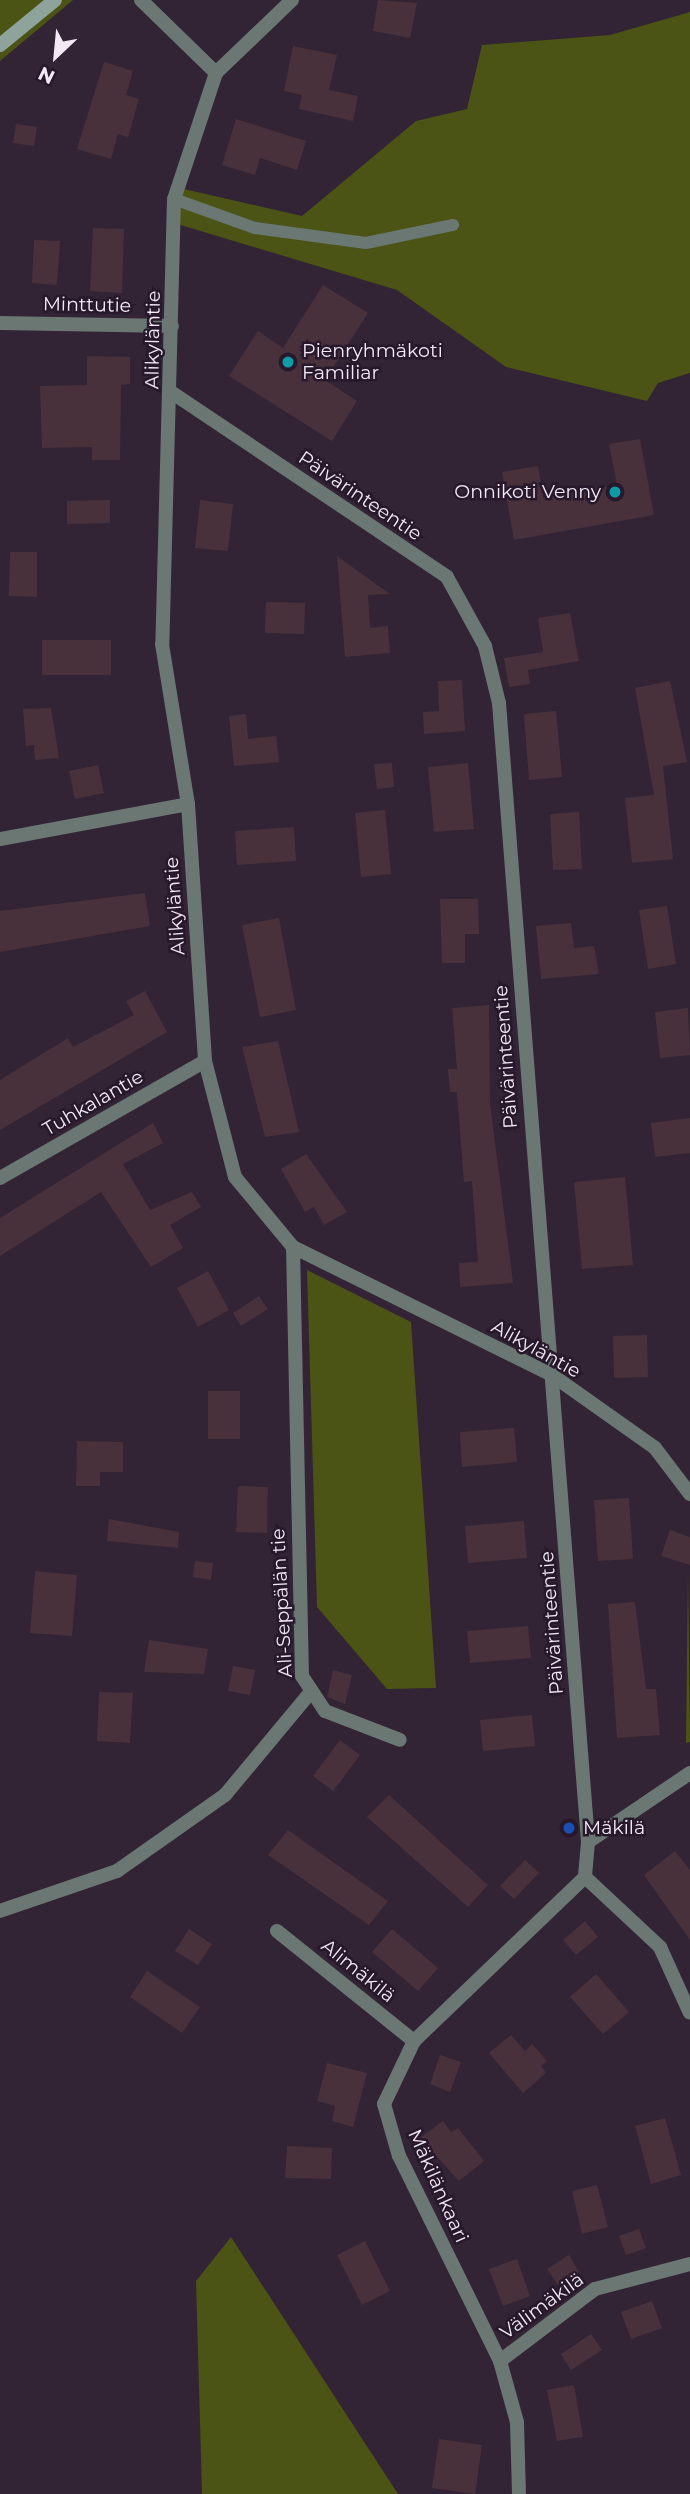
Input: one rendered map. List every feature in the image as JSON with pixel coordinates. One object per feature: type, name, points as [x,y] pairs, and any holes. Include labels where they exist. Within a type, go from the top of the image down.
[{"type":"main road","points":[[0,45],[55,0]]},
{"type":"street","points":[[141,0],[216,73]]},
{"type":"street","name":"Alikyläntie","points":[[292,0],[216,73],[174,199],[171,392],[162,643],[188,804],[205,1061],[235,1177],[293,1247],[552,1375],[655,1448],[690,1494]]},
{"type":"street","name":"Minttutie","points":[[0,323],[172,326]]},
{"type":"street","name":"Päivärinteentie","points":[[171,392],[447,577],[485,646],[499,703],[589,1842],[585,1877]]},
{"type":"street","points":[[0,839],[188,804]]},
{"type":"street","name":"Tuhkalantie","points":[[0,1178],[205,1061]]},
{"type":"street","name":"Ali-Seppälän tie","points":[[0,1911],[117,1871],[214,1803],[310,1693],[302,1676],[296,1557],[293,1247]]},
{"type":"street","points":[[310,1693],[325,1710],[400,1740]]},
{"type":"street","points":[[589,1842],[690,1773]]},
{"type":"street","points":[[585,1877],[660,1947],[690,2013]]},
{"type":"street","name":"Mäkilänkaari","points":[[519,2494],[517,2422],[500,2361],[400,2156],[384,2104],[414,2040],[585,1877]]},
{"type":"street","name":"Alimäkilä","points":[[277,1931],[414,2040]]},
{"type":"street","name":"Välimäkilä","points":[[500,2361],[595,2289],[690,2263]]},
{"type":"lane","points":[[174,199],[255,228],[366,243],[453,225]]},
{"type":"green space","points":[[0,0],[73,0],[0,61]]},
{"type":"green space","points":[[690,12],[690,373],[658,383],[647,401],[506,367],[397,290],[174,223],[175,187],[302,216],[416,121],[467,109],[482,45],[610,35]]},
{"type":"green space","points":[[307,1270],[411,1322],[436,1688],[387,1689],[317,1607]]},
{"type":"green space","points":[[688,1569],[690,1742],[686,1743]]},
{"type":"green space","points":[[231,2237],[398,2494],[202,2494],[196,2281]]},
{"type":"building","points":[[378,0],[417,3],[410,38],[373,31]]},
{"type":"building","points":[[293,46],[337,55],[329,90],[358,96],[353,121],[299,109],[302,95],[284,91]]},
{"type":"building","points":[[104,62],[133,71],[126,95],[139,99],[128,137],[118,134],[111,159],[77,149]]},
{"type":"building","points":[[236,119],[306,141],[297,170],[260,158],[255,175],[222,165]]},
{"type":"building","points":[[16,124],[37,127],[34,146],[13,143]]},
{"type":"building","points":[[93,228],[124,229],[122,293],[90,291]]},
{"type":"building","points":[[34,240],[60,241],[57,285],[32,283]]},
{"type":"building","name":"Pienryhmäkoti Familiar","points":[[323,285],[368,313],[325,380],[357,401],[332,441],[229,376],[258,331],[283,348]]},
{"type":"building","points":[[87,356],[130,357],[130,384],[121,385],[120,460],[92,460],[92,447],[42,448],[40,386],[87,385]]},
{"type":"building","name":"Onnikoti Venny","points":[[640,439],[654,515],[514,540],[502,472],[538,466],[543,498],[617,485],[609,444]]},
{"type":"building","points":[[110,500],[110,523],[67,524],[67,501]]},
{"type":"building","points":[[200,500],[233,504],[228,551],[195,548]]},
{"type":"building","points":[[10,552],[37,552],[37,597],[9,596]]},
{"type":"building","points":[[337,556],[390,594],[368,595],[370,628],[388,626],[390,653],[345,657]]},
{"type":"building","points":[[266,602],[305,603],[304,634],[265,633]]},
{"type":"building","points":[[570,613],[579,661],[528,670],[530,684],[509,687],[504,658],[543,652],[538,618]]},
{"type":"building","points":[[42,640],[111,640],[111,675],[42,675]]},
{"type":"building","points":[[462,680],[465,731],[424,734],[423,712],[439,711],[438,681]]},
{"type":"building","points":[[670,681],[687,762],[663,766],[673,859],[632,863],[625,798],[654,795],[635,688]]},
{"type":"building","points":[[51,708],[59,758],[35,760],[34,745],[26,746],[23,709]]},
{"type":"building","points":[[556,711],[562,777],[529,780],[524,714]]},
{"type":"building","points":[[246,714],[248,739],[276,736],[279,762],[234,766],[229,716]]},
{"type":"building","points":[[392,763],[394,787],[377,789],[374,764]]},
{"type":"building","points":[[468,763],[474,829],[434,832],[428,767]]},
{"type":"building","points":[[98,765],[104,793],[75,799],[69,771]]},
{"type":"building","points":[[385,810],[391,874],[361,877],[355,813]]},
{"type":"building","points":[[579,812],[582,869],[553,870],[550,814]]},
{"type":"building","points":[[294,827],[296,861],[237,865],[235,831]]},
{"type":"building","points":[[145,893],[150,926],[0,952],[0,911]]},
{"type":"building","points":[[440,899],[478,899],[479,934],[465,934],[465,963],[442,963]]},
{"type":"building","points":[[667,906],[676,964],[648,969],[639,910]]},
{"type":"building","points":[[279,918],[296,1010],[260,1017],[242,925]]},
{"type":"building","points":[[571,923],[574,948],[594,946],[599,974],[541,979],[536,926]]},
{"type":"building","points":[[145,991],[167,1032],[0,1130],[0,1080],[68,1038],[73,1047],[134,1015],[126,1001]]},
{"type":"building","points":[[489,1005],[490,1103],[513,1283],[460,1287],[459,1263],[478,1262],[472,1181],[464,1182],[457,1092],[450,1092],[448,1069],[457,1069],[452,1008]]},
{"type":"building","points":[[688,1008],[690,1055],[660,1058],[655,1012]]},
{"type":"building","points":[[278,1041],[299,1132],[265,1137],[242,1047]]},
{"type":"building","points":[[690,1118],[690,1153],[655,1157],[651,1123]]},
{"type":"building","points":[[153,1123],[163,1143],[123,1164],[150,1210],[192,1192],[201,1207],[170,1225],[183,1248],[151,1267],[101,1192],[0,1256],[0,1218]]},
{"type":"building","points":[[306,1154],[347,1212],[324,1225],[314,1207],[305,1212],[281,1169]]},
{"type":"building","points":[[625,1177],[633,1265],[582,1269],[574,1182]]},
{"type":"building","points":[[208,1271],[229,1310],[198,1327],[177,1288]]},
{"type":"building","points":[[259,1296],[268,1309],[241,1326],[233,1313]]},
{"type":"building","points":[[647,1335],[648,1377],[614,1378],[613,1336]]},
{"type":"building","points":[[208,1391],[240,1391],[240,1439],[208,1439]]},
{"type":"building","points":[[514,1428],[517,1462],[462,1467],[460,1432]]},
{"type":"building","points":[[77,1441],[123,1442],[123,1472],[100,1472],[100,1486],[76,1486]]},
{"type":"building","points":[[238,1486],[268,1487],[267,1533],[236,1532]]},
{"type":"building","points":[[629,1498],[633,1559],[598,1561],[594,1500]]},
{"type":"building","points":[[109,1519],[179,1532],[178,1548],[107,1541]]},
{"type":"building","points":[[524,1521],[527,1558],[468,1563],[465,1526]]},
{"type":"building","points":[[670,1530],[690,1537],[690,1565],[661,1556]]},
{"type":"building","points":[[195,1561],[213,1563],[211,1580],[193,1577]]},
{"type":"building","points":[[35,1571],[77,1575],[72,1636],[30,1633]]},
{"type":"building","points":[[635,1602],[646,1689],[656,1689],[660,1735],[617,1738],[608,1604]]},
{"type":"building","points":[[528,1626],[531,1658],[470,1663],[467,1631]]},
{"type":"building","points":[[149,1640],[208,1649],[204,1674],[144,1672]]},
{"type":"building","points":[[233,1666],[255,1670],[250,1695],[228,1691]]},
{"type":"building","points":[[333,1670],[352,1675],[345,1704],[327,1697]]},
{"type":"building","points":[[99,1692],[133,1693],[130,1743],[97,1741]]},
{"type":"building","points":[[532,1715],[535,1746],[483,1751],[480,1720]]},
{"type":"building","points":[[340,1740],[360,1755],[333,1791],[313,1776]]},
{"type":"building","points":[[389,1795],[488,1885],[468,1907],[367,1817]]},
{"type":"building","points":[[288,1830],[388,1901],[369,1925],[268,1855]]},
{"type":"building","points":[[675,1851],[690,1870],[690,1940],[644,1875]]},
{"type":"building","points":[[525,1860],[539,1873],[514,1899],[500,1886]]},
{"type":"building","points":[[585,1921],[598,1937],[576,1955],[563,1940]]},
{"type":"building","points":[[189,1929],[212,1944],[198,1965],[175,1951]]},
{"type":"building","points":[[392,1929],[438,1968],[418,1991],[372,1952]]},
{"type":"building","points":[[147,1971],[200,2007],[182,2033],[130,1997]]},
{"type":"building","points":[[596,1974],[629,2012],[603,2034],[570,1997]]},
{"type":"building","points":[[511,2035],[525,2051],[532,2044],[547,2061],[541,2066],[546,2073],[523,2093],[489,2053]]},
{"type":"building","points":[[440,2055],[461,2062],[450,2092],[430,2084]]},
{"type":"building","points":[[327,2063],[367,2073],[353,2127],[332,2121],[335,2106],[317,2101]]},
{"type":"building","points":[[665,2118],[681,2175],[651,2184],[635,2126]]},
{"type":"building","points":[[443,2121],[451,2132],[458,2128],[484,2161],[459,2181],[420,2138]]},
{"type":"building","points":[[287,2146],[332,2148],[331,2179],[285,2178]]},
{"type":"building","points":[[597,2185],[608,2227],[582,2234],[572,2191]]},
{"type":"building","points":[[639,2229],[646,2248],[626,2255],[619,2236]]},
{"type":"building","points":[[365,2241],[390,2291],[362,2305],[337,2255]]},
{"type":"building","points":[[569,2255],[579,2272],[558,2285],[547,2269]]},
{"type":"building","points":[[517,2259],[530,2296],[503,2306],[489,2269]]},
{"type":"building","points":[[652,2301],[662,2328],[631,2339],[621,2312]]},
{"type":"building","points":[[591,2334],[602,2350],[571,2370],[561,2354]]},
{"type":"building","points":[[574,2385],[583,2437],[557,2441],[547,2390]]},
{"type":"building","points":[[439,2439],[482,2445],[475,2494],[432,2488]]},
{"type":"place","name":"Pienryhmäkoti Familiar","points":[[288,362]]},
{"type":"place","name":"Onnikoti Venny","points":[[615,492]]},
{"type":"place","name":"Mäkilä","points":[[569,1828]]}]
